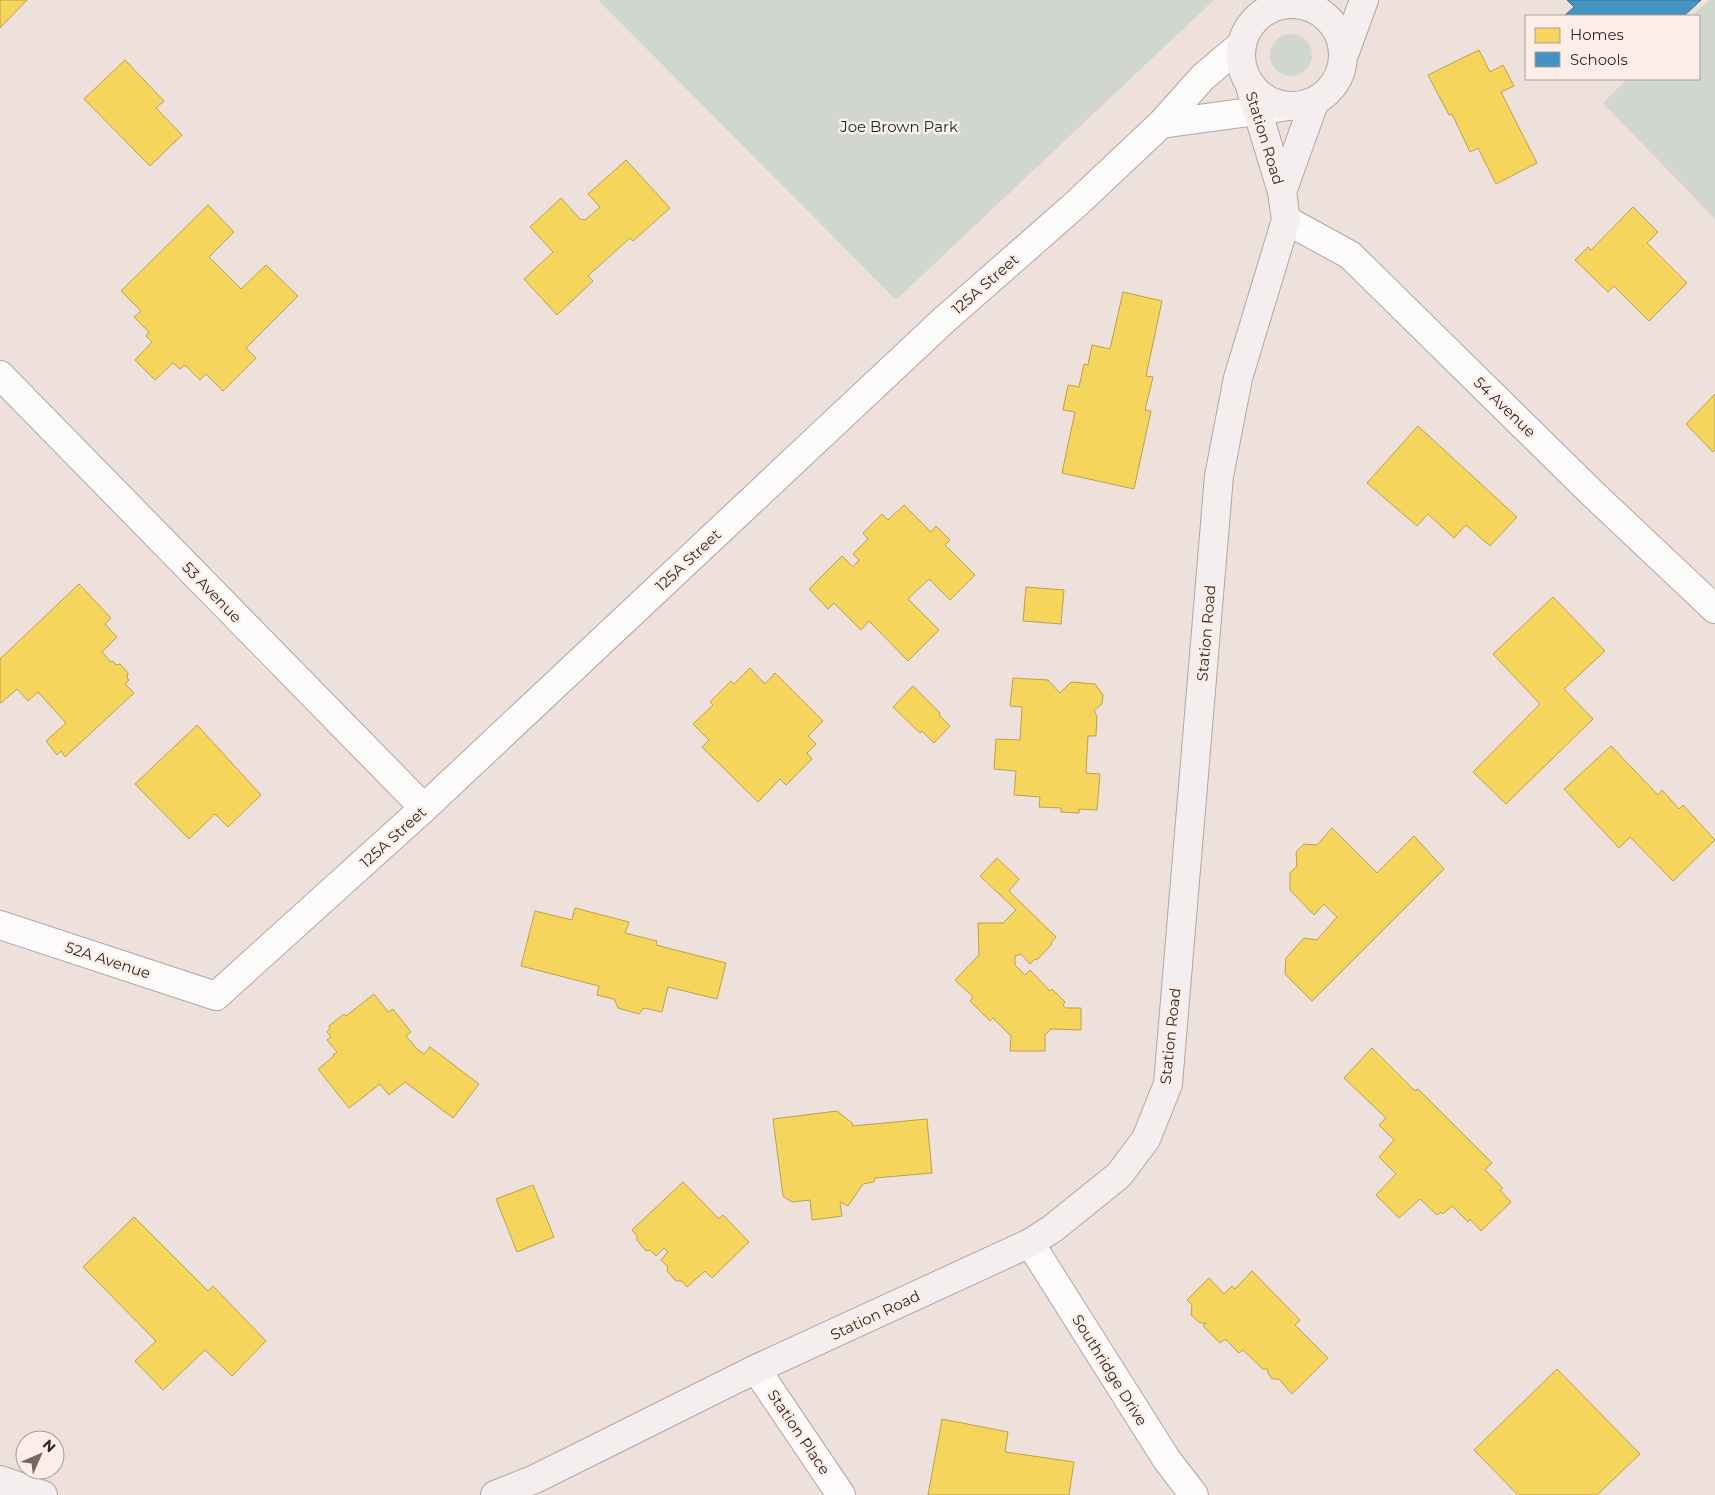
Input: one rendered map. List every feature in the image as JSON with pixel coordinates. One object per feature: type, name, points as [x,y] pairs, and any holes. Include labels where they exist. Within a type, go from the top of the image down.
[{"type":"street","points":[[1160,124],[1301,104],[1334,84],[1342,68],[1344,52],[1364,0]]},
{"type":"street","points":[[1301,104],[1271,102],[1260,96],[1248,83],[1241,64],[1241,45],[1245,32],[1254,19],[1266,10],[1280,4],[1311,3],[1333,24],[1340,36],[1344,52]]},
{"type":"street","name":"125A Street","points":[[216,996],[424,808],[944,320],[1076,206],[1160,124],[1203,77],[1241,45]]},
{"type":"street","name":"Station Road","points":[[495,1495],[535,1479],[756,1369],[1030,1243],[1052,1229],[1118,1175],[1146,1139],[1168,1084],[1219,476],[1238,378],[1286,220],[1282,192],[1248,83]]},
{"type":"street","name":"Station Road","points":[[1282,192],[1301,104]]},
{"type":"street","name":"54 Avenue","points":[[1286,220],[1350,255],[1593,494],[1715,609]]},
{"type":"street","name":"53 Avenue","points":[[0,375],[424,808]]},
{"type":"street","name":"52A Avenue","points":[[0,924],[216,996]]},
{"type":"street","name":"Southridge Drive","points":[[1030,1243],[1167,1460],[1194,1495]]},
{"type":"street","name":"Station Place","points":[[756,1369],[841,1495]]},
{"type":"street","points":[[0,1480],[43,1495]]},
{"type":"green space","name":"Joe Brown Park","points":[[598,0],[1214,0],[896,300]]},
{"type":"green space","points":[[1709,0],[1715,0],[1715,219],[1603,103],[1626,80],[1700,80],[1700,15],[1693,15]]},
{"type":"green space","points":[[1291,34],[1306,40],[1312,55],[1306,70],[1291,76],[1276,70],[1270,55],[1276,40]]},
{"type":"building: Homes","points":[[0,0],[27,0],[0,28]]},
{"type":"building: Homes","points":[[1479,50],[1490,72],[1503,65],[1514,86],[1501,92],[1537,163],[1496,184],[1478,148],[1470,152],[1452,114],[1449,115],[1428,75]]},
{"type":"building: Homes","points":[[125,60],[164,101],[156,108],[182,135],[150,166],[84,99]]},
{"type":"building: Homes","points":[[626,160],[670,208],[633,241],[630,238],[588,276],[593,281],[557,315],[524,279],[553,252],[530,227],[561,198],[580,219],[585,220],[600,207],[588,194]]},
{"type":"building: Homes","points":[[208,205],[234,232],[209,257],[241,289],[266,265],[298,296],[246,348],[256,358],[223,391],[206,374],[200,380],[185,365],[180,369],[173,363],[155,380],[135,360],[152,342],[146,336],[149,332],[134,317],[141,311],[121,291]]},
{"type":"building: Homes","points":[[1633,207],[1658,232],[1647,243],[1687,283],[1649,321],[1614,286],[1608,292],[1575,260],[1588,247],[1591,250]]},
{"type":"building: Homes","points":[[1123,292],[1162,301],[1146,376],[1153,377],[1145,410],[1151,411],[1134,489],[1062,473],[1075,412],[1063,410],[1068,385],[1079,387],[1084,364],[1088,365],[1092,345],[1110,349]]},
{"type":"building: Homes","points":[[1715,394],[1715,450],[1713,452],[1686,424]]},
{"type":"building: Homes","points":[[1418,426],[1517,517],[1490,546],[1466,525],[1454,538],[1428,514],[1417,526],[1367,483]]},
{"type":"building: Homes","points":[[904,505],[931,532],[936,526],[950,540],[945,545],[975,575],[950,600],[929,579],[908,599],[939,630],[908,661],[869,621],[861,630],[834,603],[828,609],[809,589],[842,556],[853,567],[859,560],[853,554],[868,539],[863,533],[882,514],[888,520]]},
{"type":"building: Homes","points":[[79,584],[111,618],[105,624],[117,637],[102,652],[111,662],[113,661],[116,665],[120,664],[128,673],[127,678],[129,680],[125,684],[134,693],[65,757],[61,751],[57,755],[46,741],[66,723],[38,692],[28,701],[17,689],[0,702],[0,659]]},
{"type":"building: Homes","points":[[1026,587],[1064,590],[1061,624],[1023,621]]},
{"type":"building: Homes","points":[[1553,597],[1605,651],[1564,689],[1593,719],[1506,804],[1473,772],[1540,704],[1493,654]]},
{"type":"building: Homes","points":[[750,668],[765,684],[775,673],[823,721],[808,736],[816,744],[807,753],[812,759],[786,785],[780,779],[758,802],[702,747],[709,740],[693,724],[713,705],[710,702],[731,681],[734,684]]},
{"type":"building: Homes","points":[[1013,678],[1048,680],[1060,693],[1071,682],[1095,684],[1103,695],[1102,704],[1094,711],[1097,716],[1096,736],[1088,736],[1086,773],[1100,774],[1097,810],[1079,809],[1079,813],[1061,812],[1061,808],[1039,807],[1040,797],[1014,795],[1016,771],[994,769],[996,739],[1020,740],[1022,707],[1010,706]]},
{"type":"building: Homes","points":[[913,686],[950,726],[934,743],[922,731],[920,733],[893,707]]},
{"type":"building: Homes","points":[[197,725],[261,795],[228,827],[215,814],[189,839],[135,784]]},
{"type":"building: Homes","points":[[1611,746],[1658,795],[1662,790],[1679,809],[1683,805],[1715,840],[1673,881],[1630,837],[1619,848],[1564,789]]},
{"type":"building: Homes","points":[[1332,828],[1377,873],[1414,836],[1444,869],[1312,1001],[1285,974],[1286,958],[1304,938],[1317,940],[1337,917],[1324,904],[1314,915],[1290,890],[1290,873],[1297,866],[1296,852],[1304,844],[1317,845]]},
{"type":"building: Homes","points":[[997,858],[1019,879],[1009,891],[1056,937],[1037,960],[1035,959],[1030,964],[1021,954],[1015,956],[1015,965],[1025,975],[1030,970],[1050,991],[1052,989],[1065,1002],[1063,1005],[1066,1008],[1081,1008],[1081,1030],[1051,1029],[1045,1035],[1045,1051],[1010,1051],[1011,1036],[993,1018],[990,1021],[970,1001],[973,997],[955,980],[979,955],[978,923],[1003,923],[1016,910],[980,876]]},
{"type":"building: Homes","points":[[575,908],[629,922],[625,933],[657,941],[656,945],[726,963],[717,999],[668,987],[662,1012],[644,1008],[639,1014],[618,1008],[614,999],[597,995],[599,986],[521,966],[535,911],[572,920]]},
{"type":"building: Homes","points":[[374,994],[388,1012],[393,1009],[411,1032],[406,1036],[418,1050],[424,1054],[430,1047],[479,1084],[453,1118],[405,1082],[389,1095],[380,1084],[349,1108],[318,1069],[337,1052],[327,1040],[331,1037],[327,1032],[330,1028],[329,1026],[344,1014],[346,1016]]},
{"type":"building: Homes","points":[[1372,1048],[1415,1091],[1418,1089],[1492,1163],[1485,1170],[1503,1188],[1500,1190],[1511,1202],[1481,1231],[1470,1219],[1468,1222],[1452,1206],[1443,1214],[1441,1212],[1437,1215],[1420,1199],[1399,1218],[1376,1195],[1396,1174],[1379,1157],[1394,1140],[1379,1125],[1386,1118],[1344,1078]]},
{"type":"building: Homes","points":[[837,1111],[853,1124],[852,1126],[927,1119],[932,1173],[875,1178],[874,1182],[863,1184],[848,1206],[840,1202],[842,1216],[812,1220],[810,1200],[792,1202],[783,1196],[773,1119]]},
{"type":"building: Homes","points":[[683,1182],[719,1219],[723,1215],[749,1242],[712,1278],[705,1271],[687,1287],[682,1281],[676,1281],[667,1271],[668,1267],[661,1260],[668,1252],[664,1248],[656,1256],[650,1250],[646,1251],[632,1230]]},
{"type":"building: Homes","points":[[533,1185],[554,1237],[517,1252],[496,1199]]},
{"type":"building: Homes","points":[[134,1217],[208,1291],[213,1286],[266,1341],[232,1376],[205,1350],[163,1390],[135,1361],[156,1341],[83,1267]]},
{"type":"building: Homes","points":[[1252,1271],[1300,1320],[1295,1325],[1328,1358],[1292,1394],[1279,1379],[1272,1379],[1267,1368],[1264,1370],[1243,1350],[1239,1353],[1225,1339],[1220,1343],[1203,1326],[1206,1323],[1200,1323],[1191,1315],[1192,1305],[1187,1300],[1209,1278],[1224,1294],[1232,1286],[1235,1289]]},
{"type":"building: Homes","points":[[1557,1369],[1640,1454],[1597,1495],[1518,1495],[1474,1450]]},
{"type":"building: Homes","points":[[942,1419],[1008,1432],[1005,1452],[1074,1462],[1069,1495],[928,1495]]},
{"type":"building: Schools","points":[[1567,0],[1701,0],[1685,15],[1565,15],[1574,7]]}]
